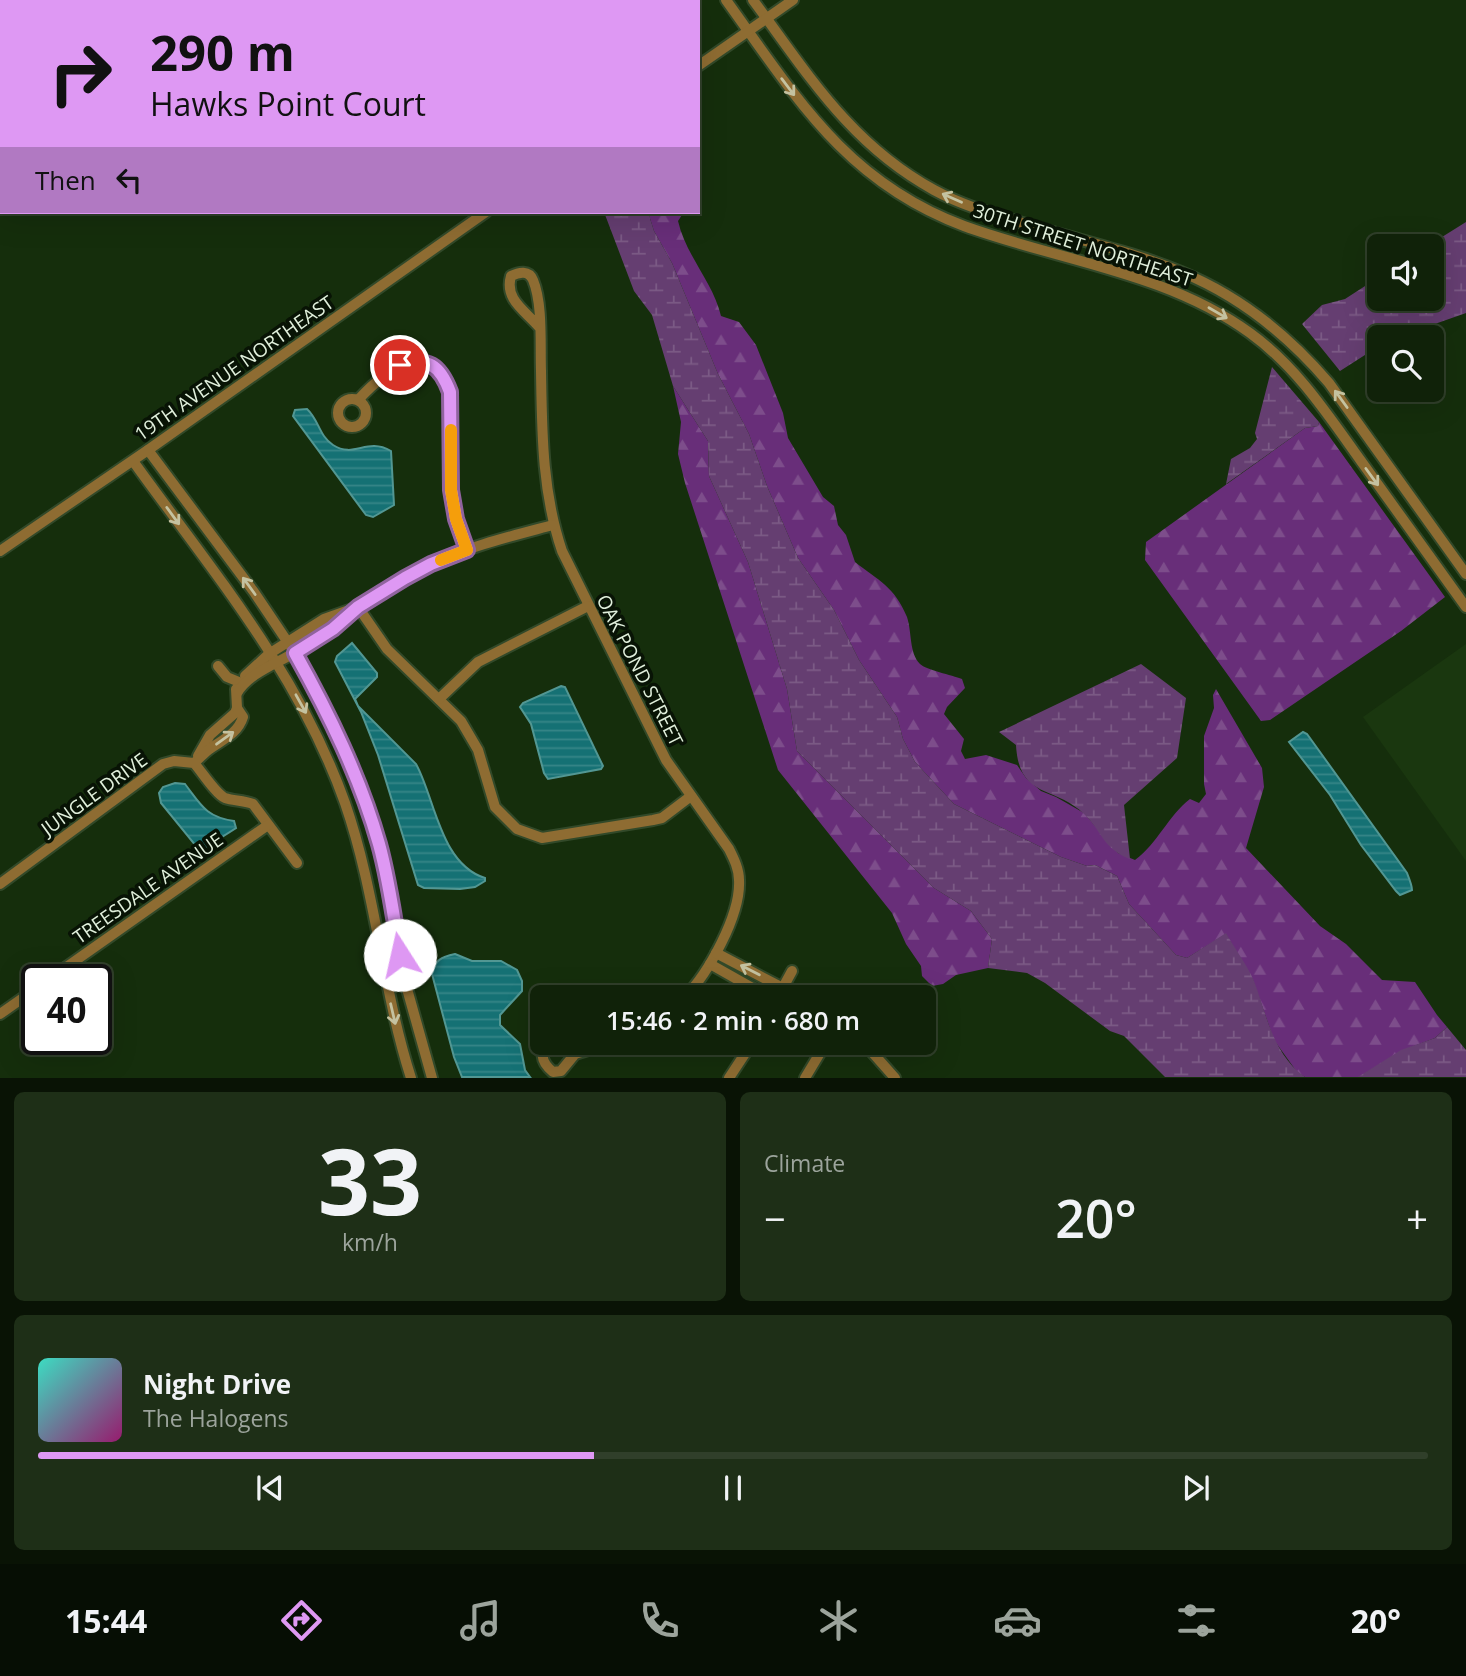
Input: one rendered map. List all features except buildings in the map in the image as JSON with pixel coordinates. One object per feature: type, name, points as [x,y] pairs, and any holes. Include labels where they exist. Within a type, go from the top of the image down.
[{"type":"street","name":"30TH STREET NORTHEAST","points":[[726,0],[822,131],[873,176],[900,194],[964,226],[1184,294],[1223,314],[1252,334],[1278,356],[1320,402],[1466,607]]},
{"type":"street","name":"30TH STREET NORTHEAST","points":[[752,0],[832,107],[856,132],[918,181],[973,208],[1181,272],[1216,288],[1277,329],[1329,383],[1466,574]]},
{"type":"street","points":[[700,65],[793,0]]},
{"type":"street","name":"19TH AVENUE NORTHEAST","points":[[0,551],[133,461],[483,214]]},
{"type":"street","name":"OAK POND STREET","points":[[540,328],[527,312],[516,304],[511,295],[508,286],[511,276],[519,272],[527,273],[533,278],[540,328],[542,449],[553,525],[562,551],[666,760],[736,862],[738,899],[716,953],[694,985]]},
{"type":"street","points":[[358,400],[375,381],[400,365],[414,361],[429,363],[445,378],[450,392],[451,490],[456,519],[467,550]]},
{"type":"street","points":[[148,450],[288,642],[317,692],[352,765],[379,845],[404,978],[432,1077]]},
{"type":"street","points":[[133,461],[271,652],[307,714],[331,767],[346,806],[368,888],[397,1034],[411,1077]]},
{"type":"street","points":[[238,687],[333,629],[358,607],[414,573],[467,550],[553,525]]},
{"type":"street","points":[[439,699],[478,662],[588,606]]},
{"type":"street","points":[[297,863],[253,804],[219,795],[194,763],[206,739],[235,713],[238,687],[271,652],[324,619],[358,607]]},
{"type":"street","points":[[358,607],[387,649],[461,721],[472,738],[495,807],[505,820],[529,835],[542,838],[559,837],[662,818],[691,796]]},
{"type":"street","points":[[218,666],[238,687]]},
{"type":"street","name":"JUNGLE DRIVE","points":[[0,884],[163,765],[174,761],[194,763]]},
{"type":"street","name":"TREESDALE AVENUE","points":[[71,964],[268,825]]},
{"type":"street","points":[[716,953],[764,985]]},
{"type":"street","points":[[710,964],[747,985]]},
{"type":"street","points":[[783,985],[792,971]]},
{"type":"street","points":[[0,1014],[21,999]]},
{"type":"street","points":[[543,1055],[544,1065],[553,1072],[561,1071],[574,1055]]},
{"type":"street","points":[[729,1077],[744,1055]]},
{"type":"street","points":[[805,1077],[819,1055]]},
{"type":"street","points":[[875,1055],[895,1077]]},
{"type":"shaded area","points":[[1466,644],[1466,861],[1363,717]]},
{"type":"green space","points":[[605,214],[649,214],[718,374],[749,434],[767,486],[798,558],[834,610],[859,660],[897,717],[903,739],[915,762],[954,804],[1061,857],[1087,866],[1095,865],[1117,876],[1129,904],[1176,955],[1187,958],[1226,933],[1254,981],[1278,1046],[1294,1068],[1305,1077],[1165,1077],[1124,1036],[1110,1031],[1045,983],[1027,973],[988,968],[992,939],[971,911],[934,888],[797,751],[787,689],[748,562],[709,476],[708,441],[673,386],[652,315],[634,291]]},
{"type":"green space","points":[[649,214],[683,214],[678,221],[682,234],[712,292],[721,316],[739,322],[756,345],[783,413],[788,438],[823,497],[834,506],[838,525],[846,535],[855,562],[897,598],[907,617],[912,648],[920,664],[962,679],[965,688],[944,714],[964,739],[961,751],[965,759],[986,755],[1017,765],[1026,778],[1041,791],[1084,813],[1118,853],[1135,860],[1150,846],[1182,806],[1190,799],[1199,803],[1206,794],[1204,736],[1214,708],[1213,695],[1216,689],[1262,768],[1264,787],[1246,848],[1320,926],[1346,944],[1382,980],[1415,982],[1447,1027],[1435,1038],[1401,1051],[1359,1077],[1305,1077],[1297,1072],[1274,1040],[1253,980],[1226,934],[1187,958],[1176,955],[1129,904],[1117,876],[1095,865],[1087,866],[1061,857],[954,804],[915,762],[903,739],[897,717],[859,660],[834,610],[798,558],[767,486],[749,434],[718,374],[672,263],[654,231]]},
{"type":"green space","points":[[1466,222],[1466,313],[1432,325],[1367,325],[1367,354],[1340,371],[1302,324],[1322,305],[1345,299],[1367,285],[1367,311],[1444,311],[1444,236]]},
{"type":"green space","points":[[1272,367],[1319,422],[1318,426],[1305,428],[1226,484],[1231,459],[1250,448],[1257,439],[1255,433]]},
{"type":"green space","points":[[673,386],[708,441],[709,476],[748,562],[787,689],[797,751],[934,888],[971,911],[992,939],[988,968],[956,975],[943,984],[931,985],[922,976],[921,966],[906,944],[892,913],[778,770],[685,483],[678,454],[681,422]]},
{"type":"green space","points":[[1319,422],[1445,597],[1401,631],[1270,720],[1261,721],[1145,560],[1146,542],[1305,428],[1318,426]]},
{"type":"green space","points":[[1141,664],[1186,698],[1177,758],[1124,805],[1130,859],[1108,845],[1084,814],[1073,805],[1031,783],[1019,763],[1016,745],[999,732]]},
{"type":"green space","points":[[1447,1027],[1466,1050],[1466,1077],[1358,1077],[1401,1050],[1435,1038]]},
{"type":"water","points":[[307,409],[328,441],[341,449],[374,446],[391,451],[394,505],[373,517],[366,515],[293,416],[295,410]]},
{"type":"water","points":[[352,643],[377,673],[377,677],[355,699],[358,706],[416,764],[448,845],[470,870],[485,878],[485,881],[475,887],[424,888],[418,885],[378,755],[361,712],[335,662],[337,656]]},
{"type":"water","points":[[561,686],[565,687],[603,766],[601,769],[548,779],[531,724],[520,707],[523,703]]},
{"type":"water","points":[[1303,732],[1407,873],[1412,890],[1400,895],[1396,891],[1361,845],[1330,795],[1289,742]]},
{"type":"water","points":[[175,783],[185,784],[205,809],[234,821],[236,828],[200,851],[161,803],[159,793],[163,787]]},
{"type":"water","points":[[455,954],[472,961],[501,961],[517,970],[522,981],[522,991],[500,1015],[500,1025],[520,1044],[525,1070],[530,1077],[462,1077],[432,974],[439,960]]},
{"type":"slow traffic","points":[[441,560],[467,550],[456,519],[451,490],[451,430]]},
{"type":"route","points":[[400,365],[414,361],[429,363],[445,378],[450,392],[451,490],[456,519],[467,550],[405,578],[358,607],[333,629],[295,653],[352,765],[379,845],[400,955]]}]
